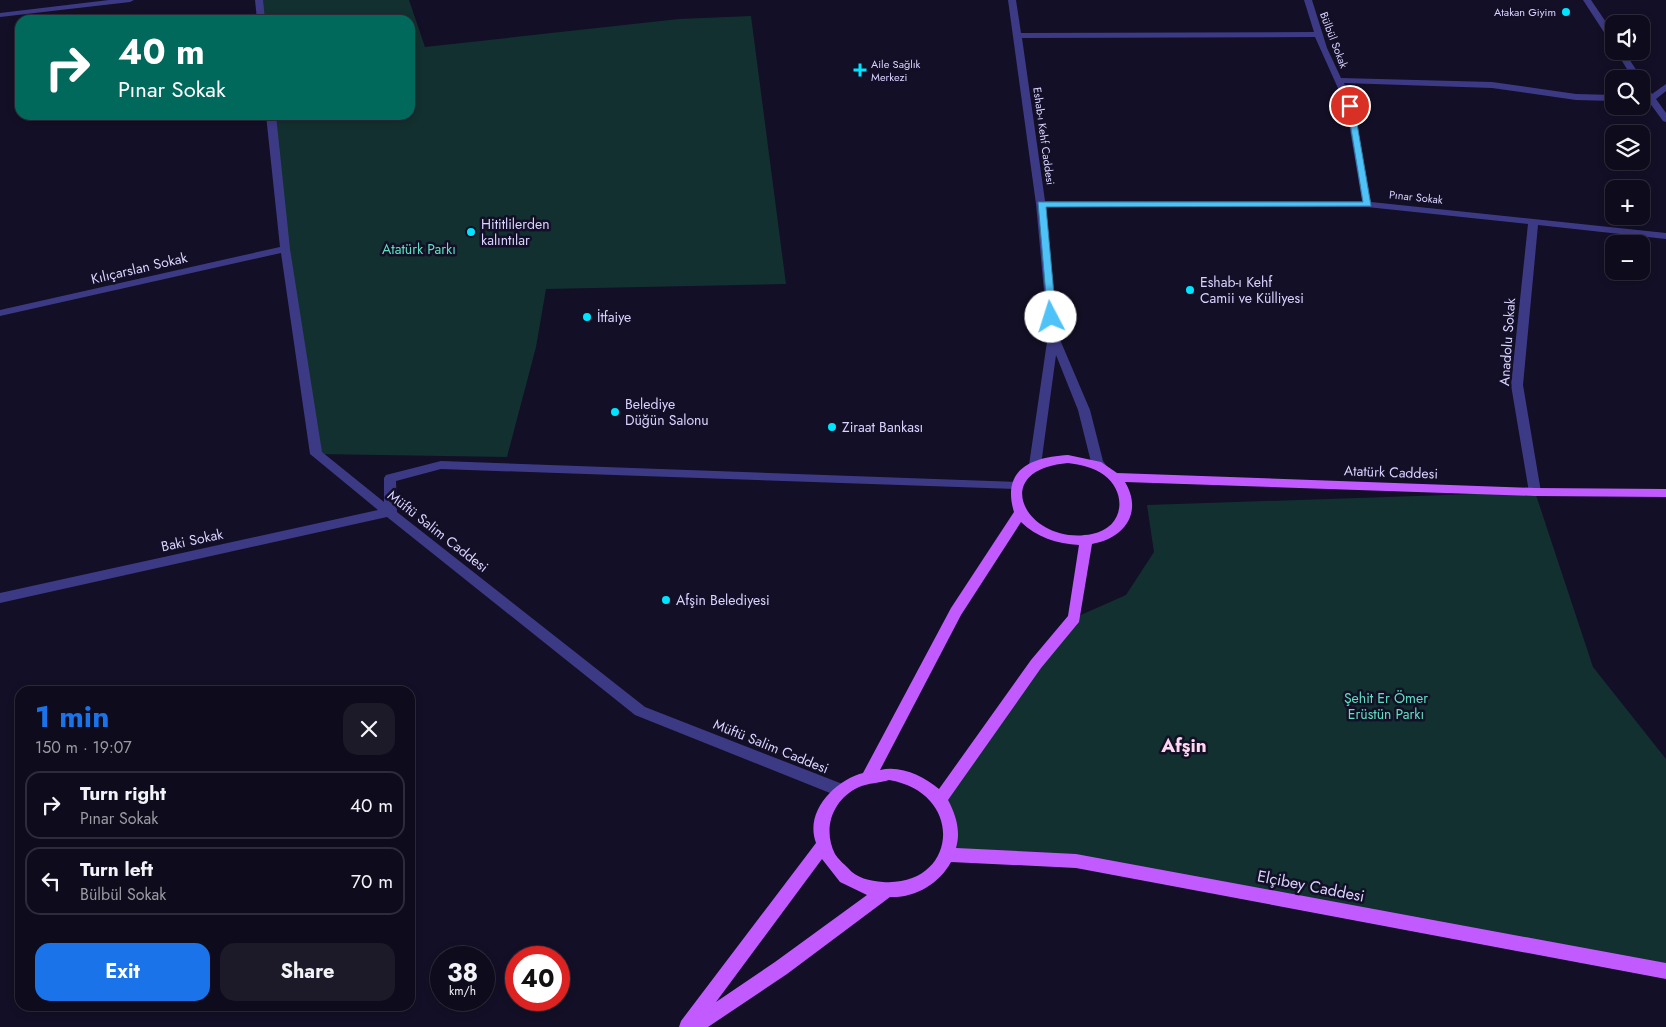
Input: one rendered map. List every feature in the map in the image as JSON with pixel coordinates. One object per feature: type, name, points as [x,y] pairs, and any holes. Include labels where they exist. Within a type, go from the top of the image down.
[{"type":"main road","points":[[1068,459],[1085,461],[1102,468],[1115,478],[1128,502],[1125,515],[1117,526],[1104,535],[1086,540],[1066,539],[1047,534],[1031,525],[1020,513],[1016,485],[1023,473],[1035,465],[1050,460],[1068,459]]},
{"type":"main road","name":"Atatürk Caddesi","points":[[1115,478],[1534,492],[1666,493]]},
{"type":"main road","points":[[870,775],[956,612],[1020,513]]},
{"type":"main road","points":[[940,800],[1036,664],[1074,618],[1086,540]]},
{"type":"main road","points":[[889,774],[908,778],[926,786],[940,800],[949,818],[952,836],[947,856],[937,871],[923,882],[904,889],[885,891],[864,887],[845,877],[832,863],[823,845],[821,831],[824,810],[840,790],[854,780],[870,775],[889,774]]},
{"type":"main road","points":[[687,1027],[823,845]]},
{"type":"main road","name":"Elçibey Caddesi","points":[[947,856],[1076,861],[1666,971]]},
{"type":"main road","points":[[693,1027],[781,968],[885,891]]},
{"type":"street","points":[[0,15],[130,0]]},
{"type":"street","points":[[259,0],[260,15]]},
{"type":"street","name":"Eshab-ı Kehf Caddesi","points":[[1012,0],[1041,204],[1053,336]]},
{"type":"street","name":"Bülbül Sokak","points":[[1308,0],[1318,34],[1350,106],[1368,204]]},
{"type":"street","points":[[1587,0],[1605,27]]},
{"type":"street","points":[[1017,36],[1318,34]]},
{"type":"street","points":[[1337,80],[1492,85],[1576,96],[1605,98]]},
{"type":"street","points":[[1650,97],[1666,87]]},
{"type":"street","points":[[1650,103],[1666,119]]},
{"type":"street","name":"Müftü Salim Caddesi","points":[[272,120],[285,249],[316,454],[640,710],[840,790]]},
{"type":"street","name":"Pınar Sokak","points":[[1041,204],[1368,204],[1666,236]]},
{"type":"street","name":"Anadolu Sokak","points":[[1533,222],[1517,385],[1534,492]]},
{"type":"street","name":"Kılıçarslan Sokak","points":[[0,313],[285,249]]},
{"type":"street","points":[[1035,465],[1053,336]]},
{"type":"street","points":[[1053,336],[1084,410],[1097,462],[1102,468]]},
{"type":"street","points":[[391,512],[390,478],[441,465],[1016,485]]},
{"type":"street","name":"Baki Sokak","points":[[0,598],[391,512]]},
{"type":"green space","name":"Atatürk Parkı","points":[[259,0],[409,0],[414,15],[260,15]]},
{"type":"green space","name":"Atatürk Parkı","points":[[751,16],[786,284],[546,289],[536,347],[507,457],[316,454],[272,120],[415,120],[415,18],[425,47],[679,19]]},
{"type":"green space","name":"Şehit Er Ömer Erüstün Parkı","points":[[1535,492],[1593,667],[1666,759],[1666,971],[1076,861],[947,855],[940,799],[1074,618],[1126,595],[1154,552],[1147,505]]},
{"type":"place","name":"Atakan Giyim","points":[[1566,12]]},
{"type":"place","name":"Aile Sağlık Merkezi","points":[[860,70]]},
{"type":"place","name":"Hititlilerden kalıntılar","points":[[471,232]]},
{"type":"place","name":"Eshab-ı Kehf Camii ve Külliyesi","points":[[1190,290]]},
{"type":"place","name":"İtfaiye","points":[[587,317]]},
{"type":"place","name":"Belediye Düğün Salonu","points":[[615,412]]},
{"type":"place","name":"Ziraat Bankası","points":[[832,427]]},
{"type":"place","name":"Afşin Belediyesi","points":[[666,600]]},
{"type":"district","name":"Afşin","points":[[1184,745]]},
{"type":"route","points":[[1051,317],[1041,204],[1368,204],[1350,106]]}]
